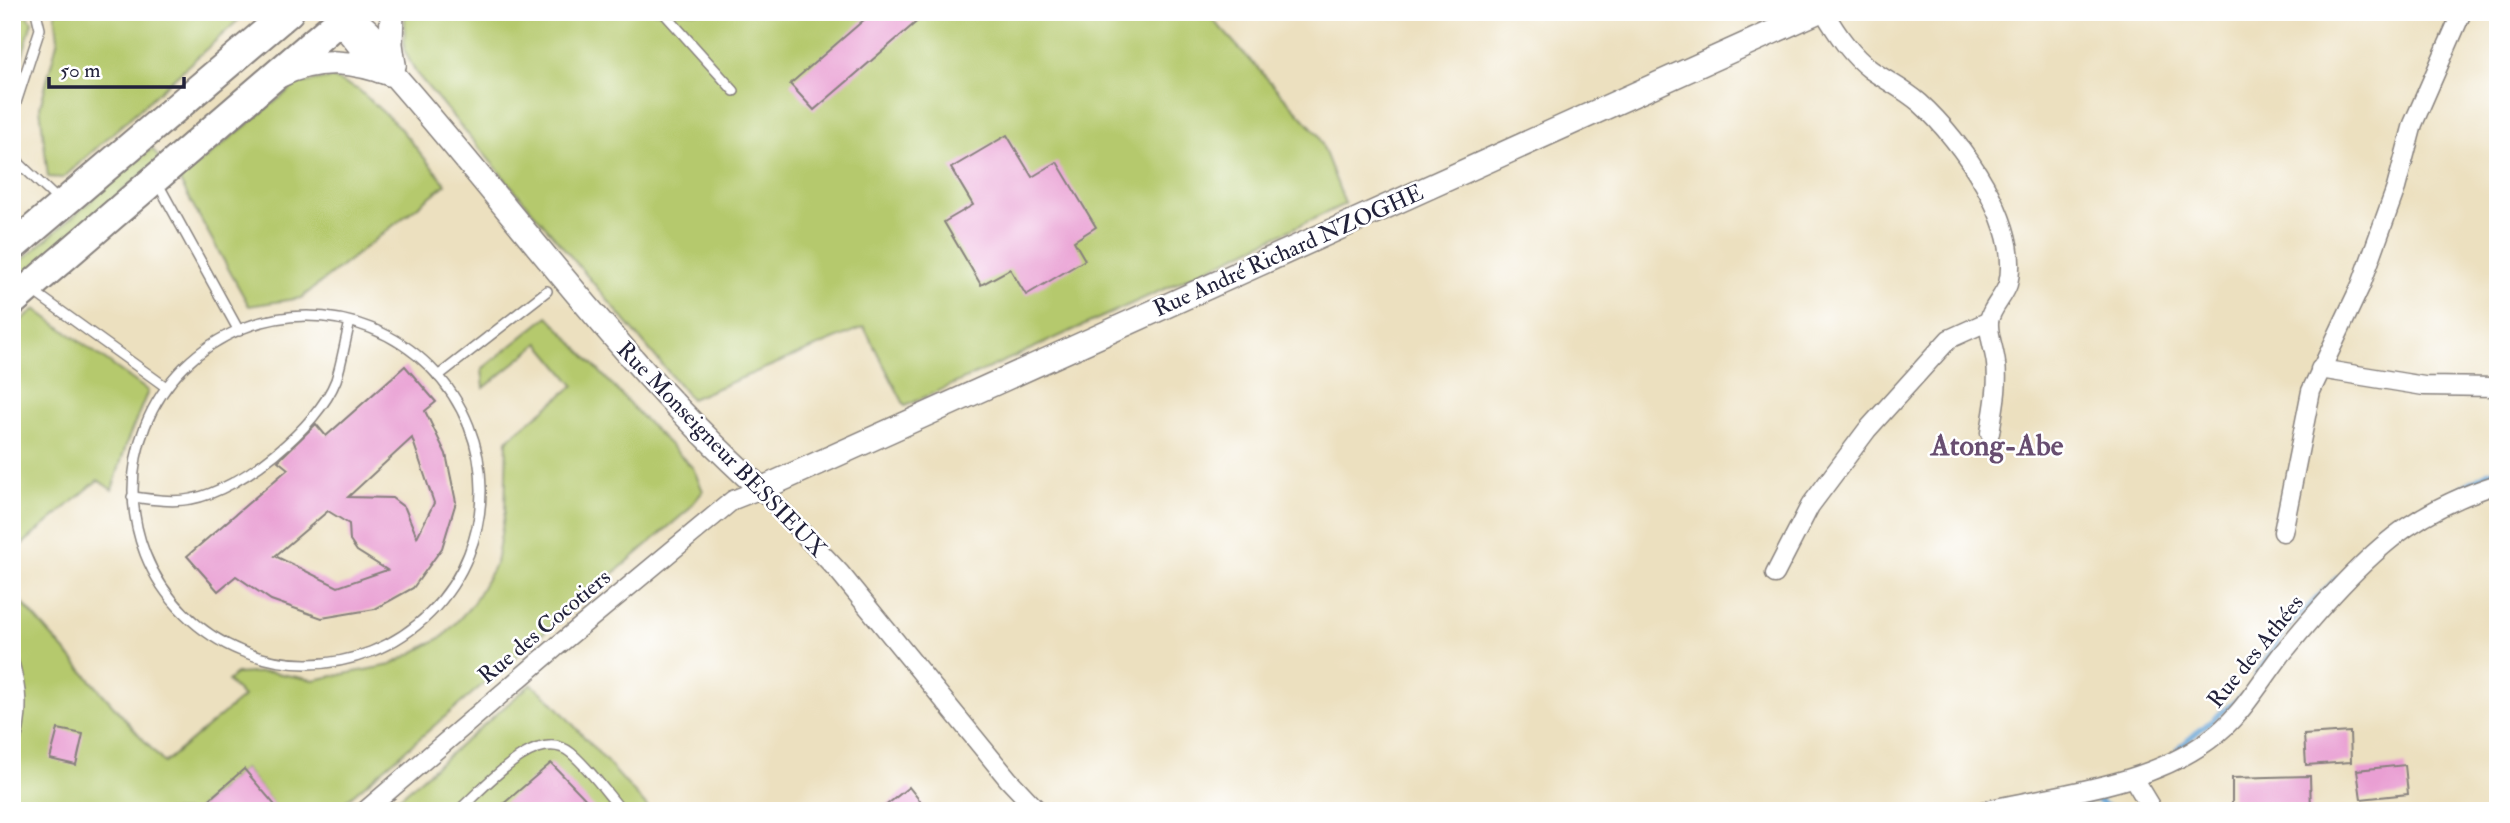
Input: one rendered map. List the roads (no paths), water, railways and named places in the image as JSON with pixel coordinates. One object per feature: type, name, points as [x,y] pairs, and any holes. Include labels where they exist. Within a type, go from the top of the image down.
[{"type":"main road","points":[[14,242],[63,205],[137,142],[268,24],[289,12]]},
{"type":"main road","points":[[137,142],[181,120],[296,26],[315,18],[346,14]]},
{"type":"main road","points":[[21,295],[346,14]]},
{"type":"street","points":[[269,83],[300,68],[329,62],[350,63],[393,75],[392,12]]},
{"type":"street","name":"Rue André Richard NZOGHE","points":[[761,489],[1816,12]]},
{"type":"street","points":[[1824,12],[1852,52],[1919,103],[1938,122],[1972,166],[2003,225],[2009,250],[2008,284],[1989,321],[1997,367],[1990,433]]},
{"type":"street","points":[[2283,532],[2311,391],[2361,285],[2396,188],[2413,124],[2462,12]]},
{"type":"street","name":"Rue Monseigneur BESSIEUX","points":[[346,14],[346,29],[393,75],[656,384],[721,454],[761,489],[840,573],[1008,779],[1038,811]]},
{"type":"street","points":[[1775,574],[1810,506],[1867,430],[1949,339],[1989,321]]},
{"type":"street","points":[[2320,369],[2424,386],[2498,387]]},
{"type":"street","name":"Rue des Athées","points":[[1983,811],[2133,778],[2210,740],[2245,706],[2295,638],[2325,604],[2372,557],[2406,528],[2436,509],[2469,493],[2498,484]]},
{"type":"street","name":"Rue des Cocotiers","points":[[365,811],[733,500],[761,489]]},
{"type":"street","points":[[2133,778],[2153,811]]},
{"type":"lane","points":[[12,115],[40,29],[36,12]]},
{"type":"lane","points":[[663,12],[734,91]]},
{"type":"lane","points":[[12,151],[20,164],[63,205]]},
{"type":"lane","points":[[155,180],[239,331]]},
{"type":"lane","points":[[438,376],[547,291]]},
{"type":"lane","points":[[21,295],[166,387]]},
{"type":"lane","points":[[317,317],[350,322],[385,335],[404,346],[438,376],[458,404],[472,435],[480,466],[481,498],[477,531],[466,561],[450,590],[429,614],[404,635],[375,650],[344,660],[311,664],[278,662],[247,653],[221,642],[197,626],[160,584],[146,559],[137,532],[132,497],[134,462],[144,429],[166,387],[202,352],[239,331],[285,318],[317,317]]},
{"type":"lane","points":[[132,497],[158,500],[191,499],[225,488],[282,449],[325,400],[336,380],[350,322]]},
{"type":"lane","points":[[12,654],[22,692],[23,710],[19,734],[12,752]]},
{"type":"lane","points":[[458,811],[523,753],[542,745],[556,746],[569,752],[622,811]]},
{"type":"waterway","points":[[2457,490],[2489,472],[2498,470]]},
{"type":"waterway","points":[[2256,675],[2289,626],[2337,578]]},
{"type":"waterway","points":[[2177,749],[2240,697]]},
{"type":"waterway","points":[[2054,811],[2101,798]]},
{"type":"waterway","points":[[2095,800],[2118,811]]},
{"type":"district","name":"Atong-Abe","points":[[1997,445]]}]
